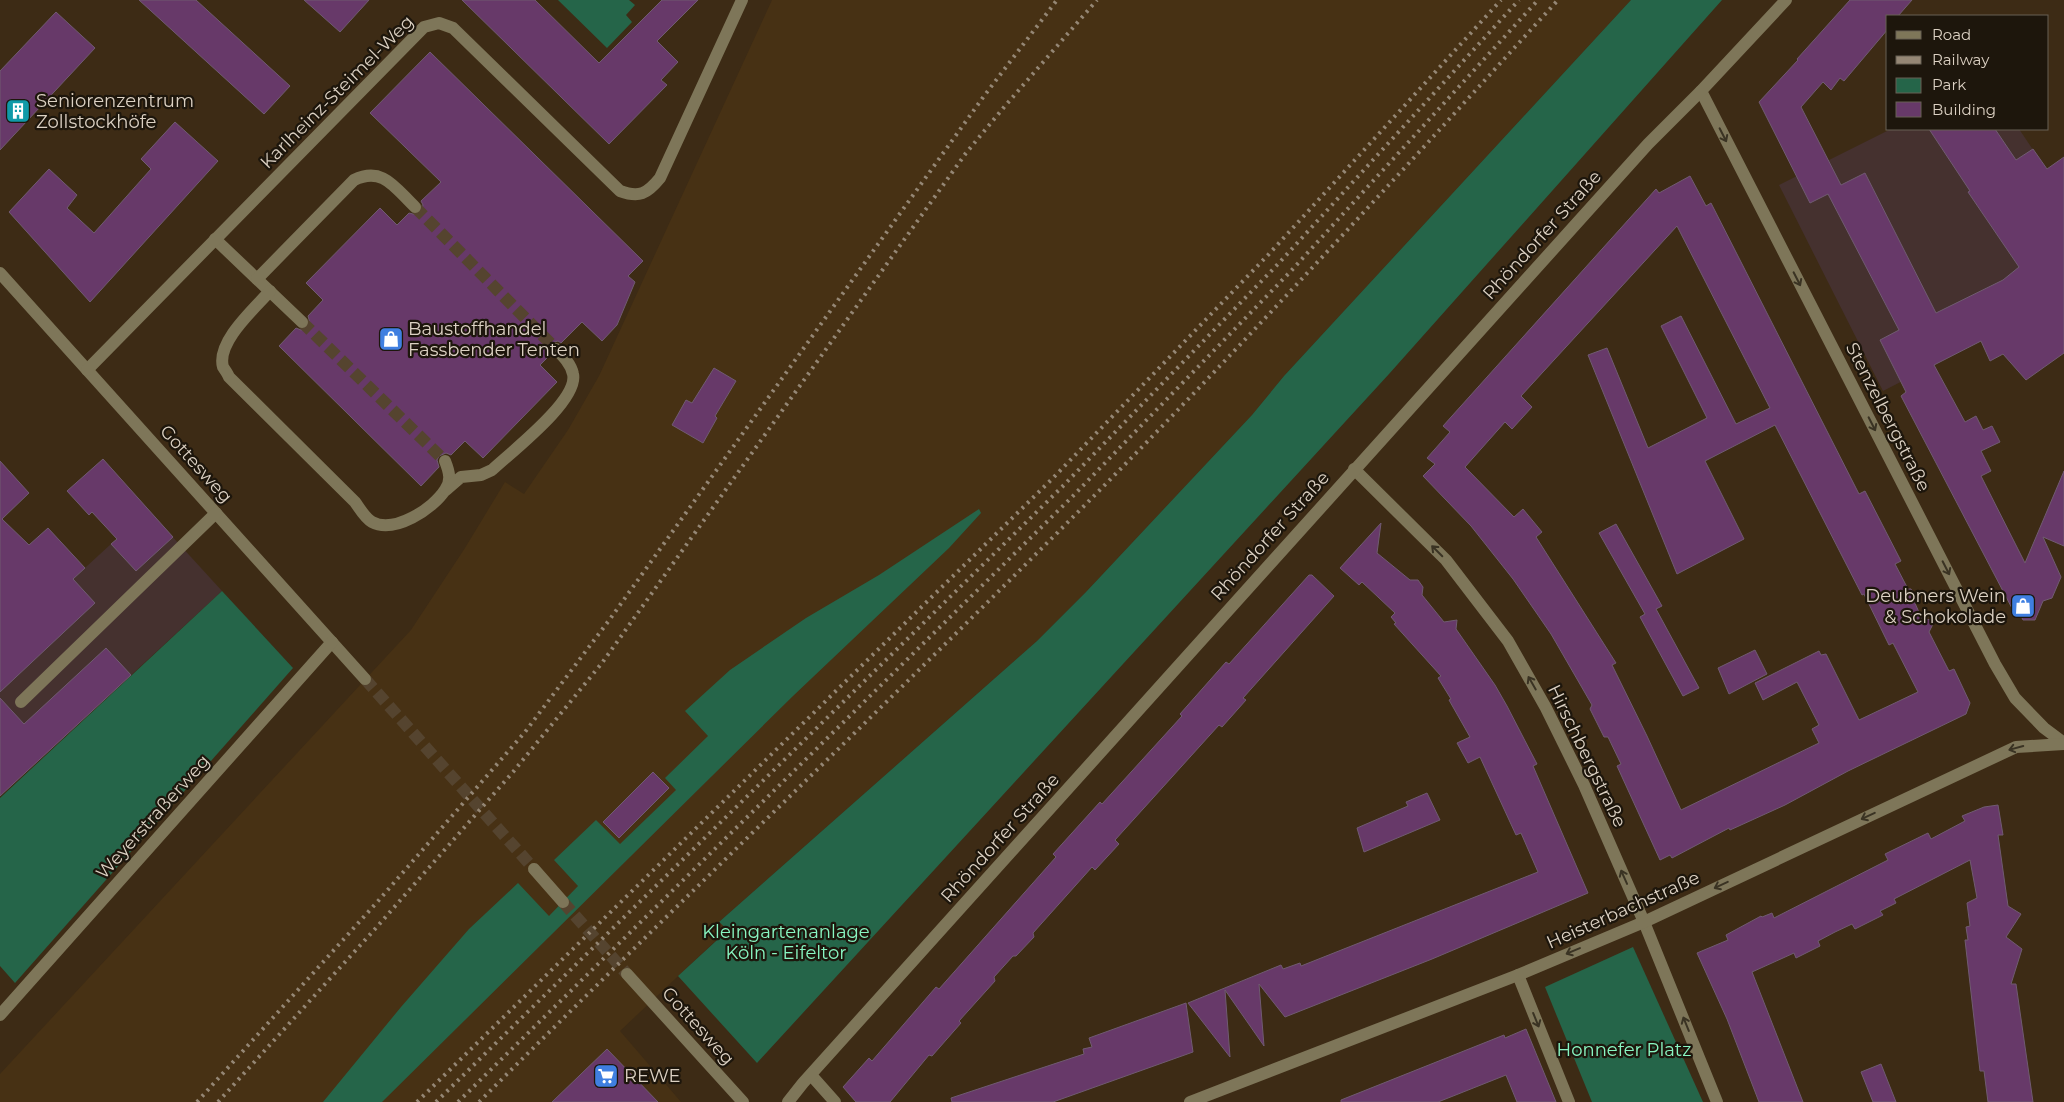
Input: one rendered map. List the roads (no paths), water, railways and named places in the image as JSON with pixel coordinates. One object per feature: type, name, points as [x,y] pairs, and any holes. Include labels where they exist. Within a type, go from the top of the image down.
[{"type":"street","name":"Karlheinz-Steimel-Weg","points":[[87,370],[424,27],[439,24],[453,28],[620,191],[632,195],[643,194],[653,187],[660,178],[742,0]]},
{"type":"street","name":"Rhöndorfer Straße","points":[[788,1102],[1354,469],[1648,144],[1701,91],[1786,0]]},
{"type":"street","name":"Stenzelbergstraße","points":[[1701,91],[1995,664],[2015,698],[2044,728],[2064,743]]},
{"type":"street","points":[[256,279],[354,180],[365,174],[381,176],[415,207]]},
{"type":"street","points":[[215,239],[302,322]]},
{"type":"street","name":"Gottesweg","points":[[0,273],[365,679]]},
{"type":"street","points":[[270,291],[236,330],[227,344],[224,352],[223,366],[229,378],[355,502],[368,520],[382,525],[406,520],[430,506],[461,477],[481,475],[492,470],[561,406],[572,388],[574,376],[570,365],[556,349]]},
{"type":"street","points":[[444,461],[449,471],[446,490]]},
{"type":"street","name":"Hirschbergstraße","points":[[1354,469],[1446,560],[1508,641],[1546,708],[1584,785],[1644,922],[1717,1102]]},
{"type":"street","points":[[21,702],[216,513]]},
{"type":"street","name":"Weyerstraßerweg","points":[[2,1010],[332,642]]},
{"type":"street","name":"Heisterbachstraße","points":[[1190,1102],[1518,975],[1644,922],[2016,747],[2064,743]]},
{"type":"street","points":[[534,869],[563,902]]},
{"type":"street","name":"Gottesweg","points":[[627,974],[743,1102]]},
{"type":"street","points":[[1518,975],[1569,1102]]},
{"type":"street","points":[[811,1075],[835,1102]]},
{"type":"tunnel","points":[[415,207],[556,349]]},
{"type":"tunnel","points":[[302,322],[445,461]]},
{"type":"tunnel","points":[[365,679],[534,869]]},
{"type":"tunnel","points":[[563,902],[627,974]]},
{"type":"railway","points":[[197,1102],[379,900],[525,732],[610,619],[984,96],[1057,0]]},
{"type":"railway","points":[[218,1102],[375,929],[513,772],[602,663],[966,153],[1097,0]]},
{"type":"railway","points":[[417,1102],[1053,478],[1269,254],[1501,0]]},
{"type":"railway","points":[[436,1102],[1062,487],[1279,263],[1519,0]]},
{"type":"railway","points":[[458,1102],[1072,497],[1291,271],[1538,0]]},
{"type":"railway","points":[[479,1102],[931,658],[1142,447],[1322,257],[1558,0]]},
{"type":"place","name":"Seniorenzentrum Zollstockhöfe","points":[[18,111]]},
{"type":"place","name":"Baustoffhandel Fassbender Tenten","points":[[391,339]]},
{"type":"place","name":"Deubners Wein & Schokolade","points":[[2023,606]]},
{"type":"place","name":"REWE","points":[[606,1076]]},
{"type":"park label","name":"Kleingartenanlage Köln - Eifeltor","points":[[786,942]]},
{"type":"park label","name":"Honnefer Platz","points":[[1624,1050]]}]
